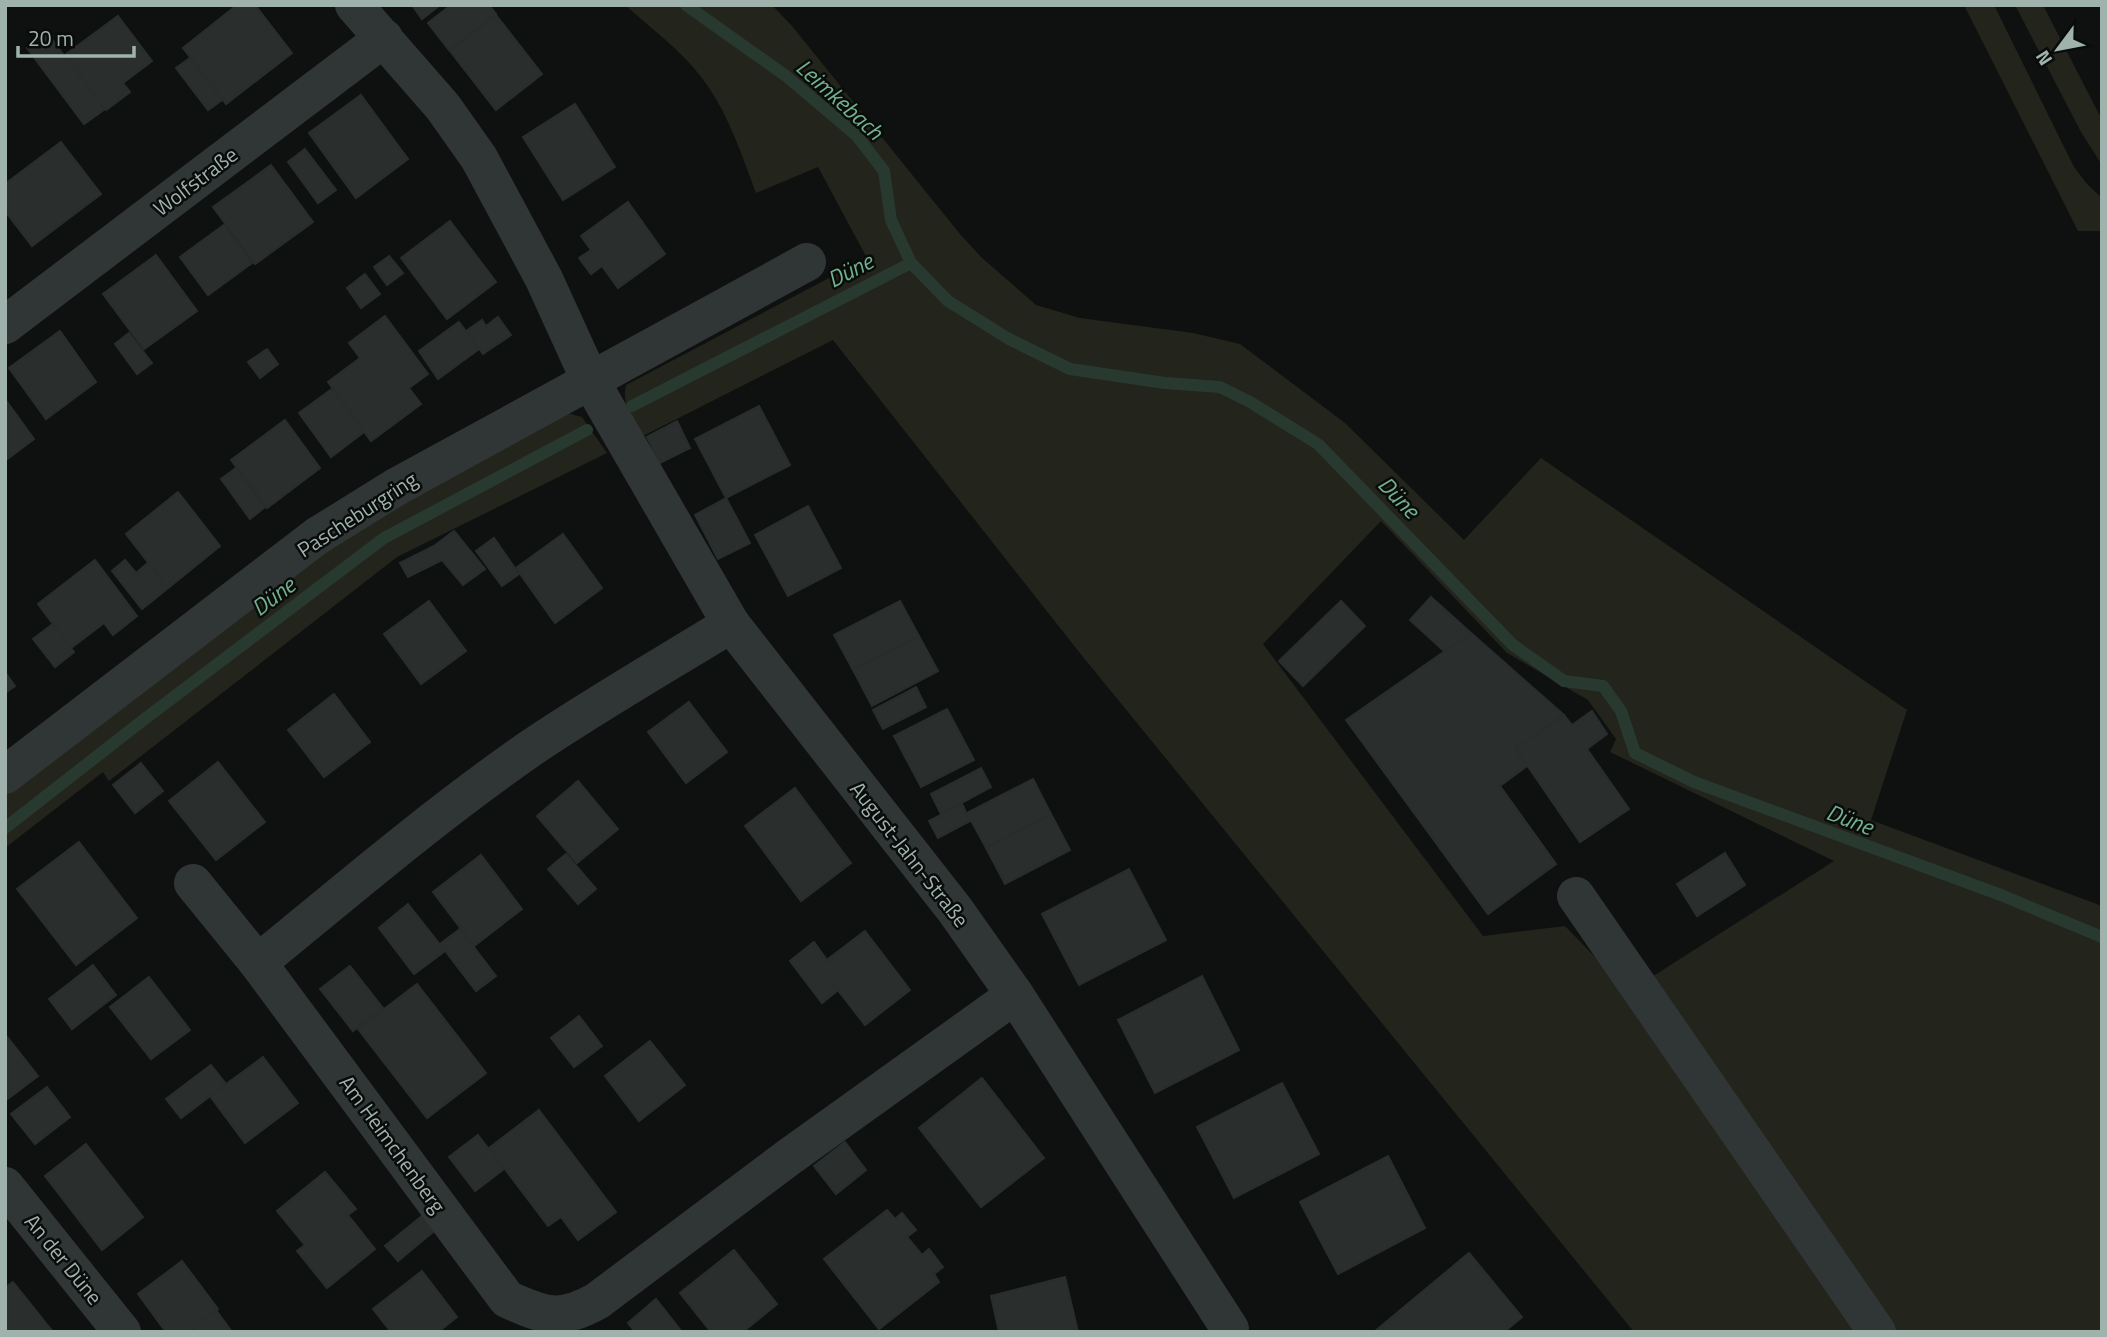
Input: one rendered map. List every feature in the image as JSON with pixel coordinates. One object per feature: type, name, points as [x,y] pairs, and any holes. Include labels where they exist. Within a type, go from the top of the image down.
[{"type":"street","points":[[354,5],[443,107],[484,166],[544,279],[590,380]]},
{"type":"street","name":"Wolfstraße","points":[[5,325],[384,38]]},
{"type":"street","name":"Pascheburgring","points":[[5,775],[317,536],[396,486],[807,262]]},
{"type":"street","name":"August-Jahn-Straße","points":[[590,380],[731,624],[955,910],[1015,995],[1230,1329]]},
{"type":"street","points":[[258,963],[397,849],[493,776],[584,713],[731,624]]},
{"type":"street","name":"Am Heimchenberg","points":[[193,883],[258,963],[507,1299],[553,1316],[578,1311],[597,1301],[789,1157],[1015,995]]},
{"type":"street","points":[[1576,896],[1877,1332]]},
{"type":"street","name":"An der Düne","points":[[5,1186],[122,1332]]},
{"type":"shaded area","points":[[625,5],[772,5],[792,26],[960,234],[981,257],[1036,305],[1080,318],[1193,333],[1240,344],[1345,423],[1464,540],[1541,458],[1907,710],[1871,820],[2102,906],[2102,1332],[1889,1332],[1647,980],[1834,861],[1610,752],[1616,739],[1588,700],[1507,653],[1381,521],[1263,644],[1483,936],[1565,926],[1629,992],[1862,1332],[1634,1332],[1079,652],[833,340],[641,437],[626,406],[626,385],[867,258],[818,167],[756,193],[729,124],[707,85],[679,53]]},
{"type":"shaded area","points":[[1964,5],[1994,5],[2074,167],[2102,198],[2102,231],[2078,231]]},
{"type":"shaded area","points":[[2015,5],[2043,5],[2102,120],[2102,165],[2081,132]]},
{"type":"shaded area","points":[[563,412],[582,417],[607,453],[397,557],[109,781],[103,772],[5,848],[5,794],[357,526]]},
{"type":"building","points":[[237,5],[255,5],[292,53],[226,104],[183,48]]},
{"type":"building","points":[[412,5],[440,5],[422,19]]},
{"type":"building","points":[[451,5],[489,5],[496,14],[449,50],[428,23]]},
{"type":"building","points":[[496,15],[542,74],[496,110],[450,51]]},
{"type":"building","points":[[118,16],[152,61],[123,83],[130,92],[106,110],[65,55]]},
{"type":"building","points":[[47,33],[105,109],[84,124],[27,48]]},
{"type":"building","points":[[190,58],[222,100],[208,110],[176,68]]},
{"type":"building","points":[[361,95],[408,159],[356,198],[309,133]]},
{"type":"building","points":[[575,104],[615,167],[563,200],[523,137]]},
{"type":"building","points":[[61,142],[101,194],[32,246],[5,211],[5,184]]},
{"type":"building","points":[[305,149],[336,190],[318,203],[288,162]]},
{"type":"building","points":[[271,165],[313,222],[255,264],[213,207]]},
{"type":"building","points":[[628,202],[665,254],[618,288],[602,266],[591,274],[579,258],[591,250],[581,236]]},
{"type":"building","points":[[450,221],[496,282],[447,319],[401,258]]},
{"type":"building","points":[[224,225],[252,263],[208,295],[180,257]]},
{"type":"building","points":[[156,255],[197,311],[144,349],[103,294]]},
{"type":"building","points":[[389,256],[403,273],[387,285],[374,267]]},
{"type":"building","points":[[365,274],[380,294],[361,308],[347,288]]},
{"type":"building","points":[[385,316],[428,374],[409,388],[421,404],[371,441],[328,382],[360,358],[349,343]]},
{"type":"building","points":[[498,317],[511,335],[483,354],[466,331],[482,320],[486,326]]},
{"type":"building","points":[[459,322],[479,349],[438,379],[419,351]]},
{"type":"building","points":[[60,331],[96,382],[46,419],[9,368]]},
{"type":"building","points":[[129,333],[152,363],[137,374],[115,344]]},
{"type":"building","points":[[267,349],[278,364],[260,378],[248,362]]},
{"type":"building","points":[[332,389],[364,432],[331,457],[299,413]]},
{"type":"building","points":[[5,399],[34,439],[6,460],[5,460]]},
{"type":"building","points":[[759,406],[790,465],[726,498],[695,439]]},
{"type":"building","points":[[285,420],[320,468],[267,508],[231,460]]},
{"type":"building","points":[[677,421],[690,448],[660,463],[647,437]]},
{"type":"building","points":[[236,468],[265,507],[250,519],[221,479]]},
{"type":"building","points":[[178,492],[220,546],[168,588],[126,534]]},
{"type":"building","points":[[726,498],[750,543],[718,559],[695,515]]},
{"type":"building","points":[[808,506],[841,568],[788,596],[755,535]]},
{"type":"building","points":[[454,531],[485,569],[463,585],[442,560],[408,577],[400,563],[434,546]]},
{"type":"building","points":[[563,534],[602,588],[555,623],[516,568]]},
{"type":"building","points":[[494,538],[519,574],[502,586],[476,551]]},
{"type":"building","points":[[95,560],[137,616],[113,635],[104,623],[71,648],[38,604]]},
{"type":"building","points":[[125,560],[136,573],[148,563],[168,588],[142,609],[112,571]]},
{"type":"building","points":[[1431,597],[1471,633],[1445,652],[1410,620]]},
{"type":"building","points":[[429,601],[466,651],[421,684],[384,634]]},
{"type":"building","points":[[900,601],[919,636],[853,670],[834,635]]},
{"type":"building","points":[[1341,601],[1365,626],[1303,686],[1279,661]]},
{"type":"building","points":[[53,624],[74,652],[55,667],[33,639]]},
{"type":"building","points":[[1471,633],[1564,715],[1516,749],[1527,766],[1500,786],[1556,864],[1488,914],[1346,720]]},
{"type":"building","points":[[919,636],[938,671],[872,706],[853,670]]},
{"type":"building","points":[[5,672],[15,686],[5,693]]},
{"type":"building","points":[[916,687],[926,707],[883,729],[873,710]]},
{"type":"building","points":[[334,694],[370,742],[324,777],[288,730]]},
{"type":"building","points":[[689,702],[727,752],[686,783],[648,732]]},
{"type":"building","points":[[947,709],[974,760],[921,787],[894,736]]},
{"type":"building","points":[[1592,711],[1607,734],[1587,749],[1629,809],[1580,842],[1516,749],[1564,715],[1572,725]]},
{"type":"building","points":[[218,762],[265,822],[216,860],[169,801]]},
{"type":"building","points":[[141,763],[163,791],[135,813],[113,785]]},
{"type":"building","points":[[981,768],[991,787],[941,814],[931,794]]},
{"type":"building","points":[[1033,779],[1051,814],[986,848],[967,813]]},
{"type":"building","points":[[578,781],[618,829],[577,863],[537,816]]},
{"type":"building","points":[[795,788],[851,863],[801,901],[745,826]]},
{"type":"building","points":[[962,804],[970,821],[938,838],[929,821]]},
{"type":"building","points":[[1051,814],[1070,850],[1005,884],[986,848]]},
{"type":"building","points":[[79,842],[137,918],[76,965],[17,889]]},
{"type":"building","points":[[1725,853],[1745,885],[1697,916],[1677,884]]},
{"type":"building","points":[[566,854],[596,889],[578,904],[548,869]]},
{"type":"building","points":[[481,855],[522,909],[474,946],[433,892]]},
{"type":"building","points":[[1129,869],[1166,940],[1079,985],[1042,914]]},
{"type":"building","points":[[408,904],[445,951],[414,974],[379,928]]},
{"type":"building","points":[[460,929],[496,976],[476,991],[440,944]]},
{"type":"building","points":[[865,931],[910,990],[865,1025],[819,966]]},
{"type":"building","points":[[814,942],[827,960],[819,966],[838,990],[822,1003],[790,961]]},
{"type":"building","points":[[93,965],[116,995],[72,1029],[49,999]]},
{"type":"building","points":[[350,966],[383,1008],[353,1031],[320,989]]},
{"type":"building","points":[[1202,976],[1239,1050],[1155,1093],[1118,1020]]},
{"type":"building","points":[[149,977],[190,1030],[151,1059],[110,1007]]},
{"type":"building","points":[[417,984],[486,1073],[427,1118],[358,1029]]},
{"type":"building","points":[[579,1016],[602,1046],[574,1067],[551,1038]]},
{"type":"building","points":[[5,1034],[38,1076],[5,1101]]},
{"type":"building","points":[[650,1041],[685,1085],[639,1121],[605,1076]]},
{"type":"building","points":[[263,1057],[298,1103],[245,1143],[210,1096]]},
{"type":"building","points":[[211,1065],[226,1084],[181,1118],[166,1099]]},
{"type":"building","points":[[982,1078],[1044,1158],[981,1207],[919,1128]]},
{"type":"building","points":[[1282,1083],[1319,1154],[1234,1198],[1197,1127]]},
{"type":"building","points":[[47,1087],[70,1117],[35,1144],[11,1114]]},
{"type":"building","points":[[539,1110],[616,1212],[578,1240],[561,1217],[548,1226],[489,1148]]},
{"type":"building","points":[[478,1135],[504,1169],[475,1191],[449,1157]]},
{"type":"building","points":[[845,1142],[866,1170],[836,1194],[814,1166]]},
{"type":"building","points":[[86,1144],[143,1217],[102,1250],[45,1176]]},
{"type":"building","points":[[1388,1156],[1425,1228],[1338,1274],[1300,1202]]},
{"type":"building","points":[[325,1172],[356,1209],[348,1215],[375,1249],[327,1288],[297,1251],[305,1245],[277,1211]]},
{"type":"building","points":[[887,1210],[895,1219],[902,1213],[916,1230],[907,1237],[922,1255],[929,1249],[943,1267],[934,1274],[939,1282],[879,1329],[824,1259]]},
{"type":"building","points":[[422,1216],[434,1231],[398,1261],[385,1246]]},
{"type":"building","points":[[734,1250],[777,1304],[743,1332],[711,1332],[680,1293]]},
{"type":"building","points":[[1469,1253],[1522,1317],[1504,1332],[1374,1332]]},
{"type":"building","points":[[182,1261],[218,1309],[188,1332],[166,1332],[138,1294]]},
{"type":"building","points":[[422,1271],[457,1317],[438,1332],[391,1332],[373,1309]]},
{"type":"building","points":[[1065,1277],[1078,1332],[999,1332],[991,1296]]},
{"type":"building","points":[[13,1282],[53,1332],[5,1332],[5,1288]]},
{"type":"building","points":[[656,1299],[682,1332],[635,1332],[628,1323]]},
{"type":"building","points":[[216,1310],[232,1332],[196,1332],[193,1328]]},
{"type":"waterway","name":"Düne","points":[[686,5],[786,76],[857,136],[884,171],[891,220],[911,263],[948,301],[1009,339],[1070,369],[1165,383],[1220,387],[1250,402],[1318,444],[1513,645],[1564,681],[1603,686],[1621,711],[1635,753],[1694,782],[2001,895],[2102,937]]},
{"type":"waterway","name":"Düne","points":[[632,406],[911,263]]},
{"type":"waterway","name":"Düne","points":[[5,828],[384,538],[587,430]]},
{"type":"water label","name":"Leimkebach","points":[[840,99]]}]
